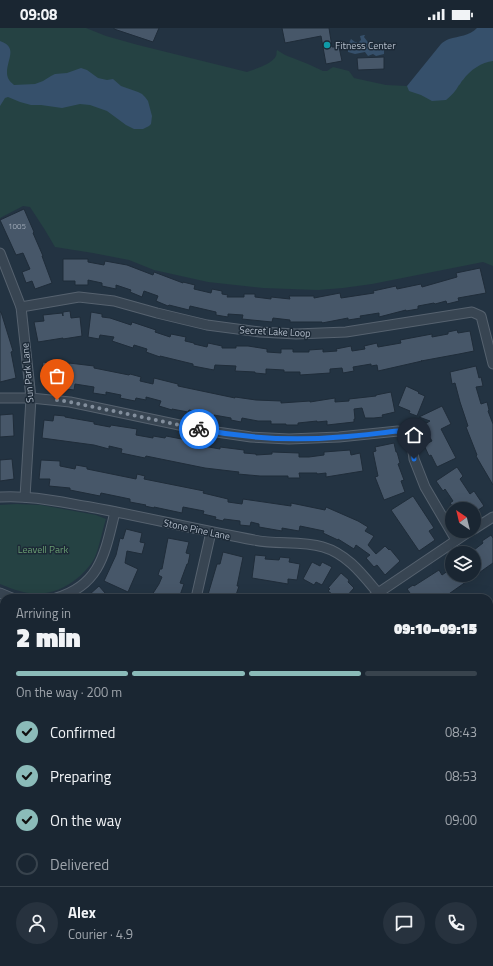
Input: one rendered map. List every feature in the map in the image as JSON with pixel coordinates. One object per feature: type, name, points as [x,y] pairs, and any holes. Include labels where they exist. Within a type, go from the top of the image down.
[{"type":"street","name":"Sun Park Lane","points":[[0,254],[21,307],[31,398],[25,497]]},
{"type":"street","name":"Secret Lake Loop","points":[[21,307],[79,297],[114,301],[207,325],[260,332],[296,334],[346,332],[472,312],[481,316],[493,364]]},
{"type":"street","points":[[0,398],[31,398],[70,402],[203,430],[251,437],[289,439],[339,437],[398,431],[407,432],[411,437],[414,459],[425,487],[456,540]]},
{"type":"street","name":"Stone Pine Lane","points":[[0,497],[10,496],[43,499],[257,541],[303,544],[322,547],[337,553],[349,561],[360,571],[374,594]]},
{"type":"street","points":[[67,594],[80,587],[92,576],[99,565],[106,548],[114,512]]},
{"type":"street","points":[[481,524],[493,516]]},
{"type":"street","points":[[197,594],[211,532]]},
{"type":"street","points":[[376,594],[459,538]]},
{"type":"green space","points":[[0,28],[86,28],[106,36],[138,45],[247,72],[263,66],[274,59],[277,50],[285,55],[323,71],[327,71],[333,67],[349,71],[354,78],[386,85],[407,86],[483,38],[493,28],[493,266],[483,262],[372,284],[343,288],[318,290],[263,288],[208,282],[154,270],[129,260],[55,247],[30,207],[23,206],[0,218]]},
{"type":"green space","name":"Leavell Park","points":[[0,505],[41,505],[96,515],[106,519],[95,557],[80,576],[60,589],[41,594],[21,591],[0,584]]},
{"type":"water","points":[[477,28],[493,28],[493,61],[481,65],[469,73],[446,100],[432,101],[409,91],[407,86],[442,43],[446,40],[474,31]]},
{"type":"water","points":[[365,35],[364,37],[370,45],[375,47],[379,45],[384,50],[384,54],[376,56],[373,54],[368,56],[365,52],[355,54],[348,52],[348,45],[351,39],[358,43],[361,40],[360,36]]},
{"type":"water","points":[[0,41],[6,44],[9,48],[10,56],[7,72],[8,79],[14,85],[35,84],[55,74],[67,73],[81,68],[87,70],[98,78],[107,80],[113,79],[121,86],[142,94],[148,101],[152,116],[151,124],[143,129],[134,129],[107,111],[90,105],[80,104],[62,108],[31,105],[8,97],[5,98],[0,106]]},
{"type":"building","points":[[114,28],[159,28],[153,42]]},
{"type":"building","name":"Fitness Center","points":[[282,28],[329,28],[332,47],[339,47],[342,61],[326,64],[321,36],[285,43]]},
{"type":"building","points":[[384,57],[384,69],[358,70],[357,58]]},
{"type":"building","points":[[24,209],[34,232],[33,233],[52,283],[35,289],[32,281],[26,283],[22,272],[30,269],[23,253],[16,255],[0,220]]},
{"type":"building","points":[[63,259],[88,259],[88,262],[104,265],[105,261],[127,265],[153,275],[154,272],[183,283],[195,285],[194,289],[211,293],[212,289],[222,291],[222,294],[228,295],[227,297],[244,297],[244,294],[255,294],[255,297],[290,299],[289,296],[314,296],[314,298],[340,293],[341,298],[374,293],[373,291],[396,286],[397,289],[421,284],[422,287],[457,277],[456,273],[480,268],[486,293],[458,298],[459,301],[447,304],[446,301],[418,306],[418,309],[406,310],[379,317],[379,313],[360,316],[361,318],[348,320],[348,318],[322,323],[290,322],[290,320],[273,318],[272,322],[242,319],[243,315],[228,314],[228,317],[216,315],[216,312],[190,306],[189,310],[168,306],[156,301],[158,296],[144,291],[142,297],[130,292],[131,290],[116,285],[116,289],[102,286],[102,283],[88,280],[88,285],[75,285],[75,281],[63,281]]},
{"type":"building","points":[[70,311],[71,318],[80,317],[82,336],[38,342],[34,322],[44,321],[43,315],[62,313],[63,316],[63,312]]},
{"type":"building","points":[[0,312],[13,351],[11,352],[16,378],[0,382]]},
{"type":"building","points":[[91,312],[102,314],[102,317],[131,325],[132,322],[156,330],[155,332],[170,337],[171,334],[186,337],[185,341],[207,347],[208,343],[222,346],[222,348],[248,346],[267,349],[267,352],[281,353],[281,349],[293,349],[293,352],[309,352],[309,350],[323,349],[323,352],[337,351],[336,349],[351,346],[352,351],[365,349],[364,346],[377,343],[378,347],[401,343],[400,340],[432,334],[432,337],[448,334],[448,332],[457,330],[458,333],[470,331],[474,351],[378,371],[377,365],[371,366],[371,364],[353,367],[354,371],[343,373],[342,368],[330,369],[330,373],[300,375],[300,372],[284,372],[284,370],[266,369],[266,374],[235,371],[236,366],[215,365],[214,370],[160,357],[146,352],[147,349],[134,345],[133,348],[112,341],[114,337],[100,335],[99,339],[88,337]]},
{"type":"building","points":[[43,362],[69,366],[69,363],[94,366],[94,368],[141,377],[140,381],[153,384],[154,378],[178,384],[178,386],[235,398],[281,401],[281,403],[310,402],[335,398],[335,402],[349,401],[349,399],[376,396],[391,392],[395,412],[382,415],[383,417],[365,418],[362,408],[354,409],[354,422],[327,425],[327,421],[286,425],[271,424],[271,421],[258,421],[242,418],[241,422],[231,420],[231,418],[214,415],[214,418],[204,415],[205,413],[189,410],[188,412],[172,410],[159,406],[161,401],[146,397],[146,400],[136,398],[135,401],[120,398],[121,395],[106,392],[106,395],[93,393],[94,387],[75,384],[74,390],[53,387],[53,384],[40,382]]},
{"type":"building","points":[[476,366],[483,386],[476,387],[481,404],[487,402],[488,411],[493,424],[493,485],[476,456],[477,455],[466,427],[468,426],[455,383],[452,384],[450,372]]},
{"type":"building","points":[[406,386],[425,396],[417,416],[398,406]]},
{"type":"building","points":[[442,406],[451,424],[441,429],[456,458],[437,467],[431,455],[429,456],[424,445],[432,441],[423,425],[430,421],[419,417]]},
{"type":"building","points":[[13,414],[14,436],[0,437],[0,415]]},
{"type":"building","points":[[54,415],[94,422],[94,424],[110,427],[111,425],[137,429],[136,435],[153,438],[153,436],[165,438],[166,436],[192,441],[192,444],[220,449],[220,447],[244,450],[244,453],[256,455],[272,454],[272,452],[299,453],[299,457],[309,457],[324,455],[324,452],[350,450],[351,455],[360,453],[363,471],[326,477],[326,473],[299,473],[300,478],[288,478],[288,476],[238,474],[239,472],[205,468],[146,456],[145,458],[121,453],[122,449],[109,446],[109,449],[94,445],[42,438],[44,420],[53,421]]},
{"type":"building","points":[[394,443],[400,463],[398,464],[404,480],[401,481],[405,492],[384,500],[375,477],[378,476],[373,452],[376,451],[375,447]]},
{"type":"building","points":[[12,459],[14,479],[0,481],[0,460]]},
{"type":"building","points":[[41,460],[60,461],[60,466],[75,469],[76,465],[87,467],[87,469],[136,479],[137,474],[145,476],[144,479],[204,491],[203,493],[228,499],[228,502],[242,504],[243,499],[291,506],[291,503],[325,510],[326,507],[368,527],[365,531],[374,536],[368,545],[376,554],[385,546],[389,550],[390,549],[400,561],[385,575],[377,565],[374,567],[366,558],[370,555],[356,545],[354,549],[338,539],[323,533],[324,531],[300,526],[299,531],[282,528],[282,531],[259,527],[259,524],[251,522],[250,526],[240,525],[240,521],[224,519],[223,521],[215,519],[216,517],[203,514],[204,511],[183,507],[182,513],[145,506],[146,505],[130,502],[130,499],[101,493],[100,496],[70,490],[70,488],[49,486],[50,479],[39,479]]},
{"type":"building","points":[[457,467],[463,476],[460,479],[470,494],[474,491],[484,506],[481,508],[481,502],[452,502],[453,501],[445,489],[443,491],[436,481]]},
{"type":"building","points":[[413,496],[434,528],[429,531],[435,540],[419,551],[391,510]]},
{"type":"building","points":[[126,529],[142,533],[140,542],[145,543],[142,554],[127,551],[125,563],[138,569],[128,592],[104,581],[116,555],[120,538],[123,539]]},
{"type":"building","points":[[491,535],[493,538],[493,563],[481,571],[481,546],[479,546],[483,543],[482,541]]},
{"type":"building","points":[[168,538],[189,542],[186,553],[190,554],[188,564],[180,583],[184,584],[180,594],[153,594],[162,577],[158,575],[160,569],[162,569]]},
{"type":"building","points":[[223,552],[243,557],[237,586],[239,586],[236,594],[208,594],[217,564],[220,564]]},
{"type":"building","points":[[255,555],[266,556],[265,559],[279,560],[280,557],[290,558],[289,562],[300,564],[297,580],[288,579],[288,584],[252,578]]},
{"type":"building","points":[[312,562],[320,566],[322,562],[332,567],[322,585],[316,582],[314,585],[303,579]]},
{"type":"building","points":[[439,570],[442,575],[445,573],[445,582],[466,582],[449,594],[409,594],[410,593],[407,589]]},
{"type":"building","points":[[341,573],[349,580],[348,582],[354,588],[349,594],[332,594],[328,591],[330,589],[328,588]]},
{"type":"building","points":[[99,586],[105,593],[104,594],[90,594]]},
{"type":"way so far","points":[[57,400],[199,429]]},
{"type":"place","name":"Fitness Center","points":[[327,45]]},
{"type":"route","points":[[199,429],[251,437],[289,439],[339,437],[398,431],[407,432],[411,437],[414,459]]}]
